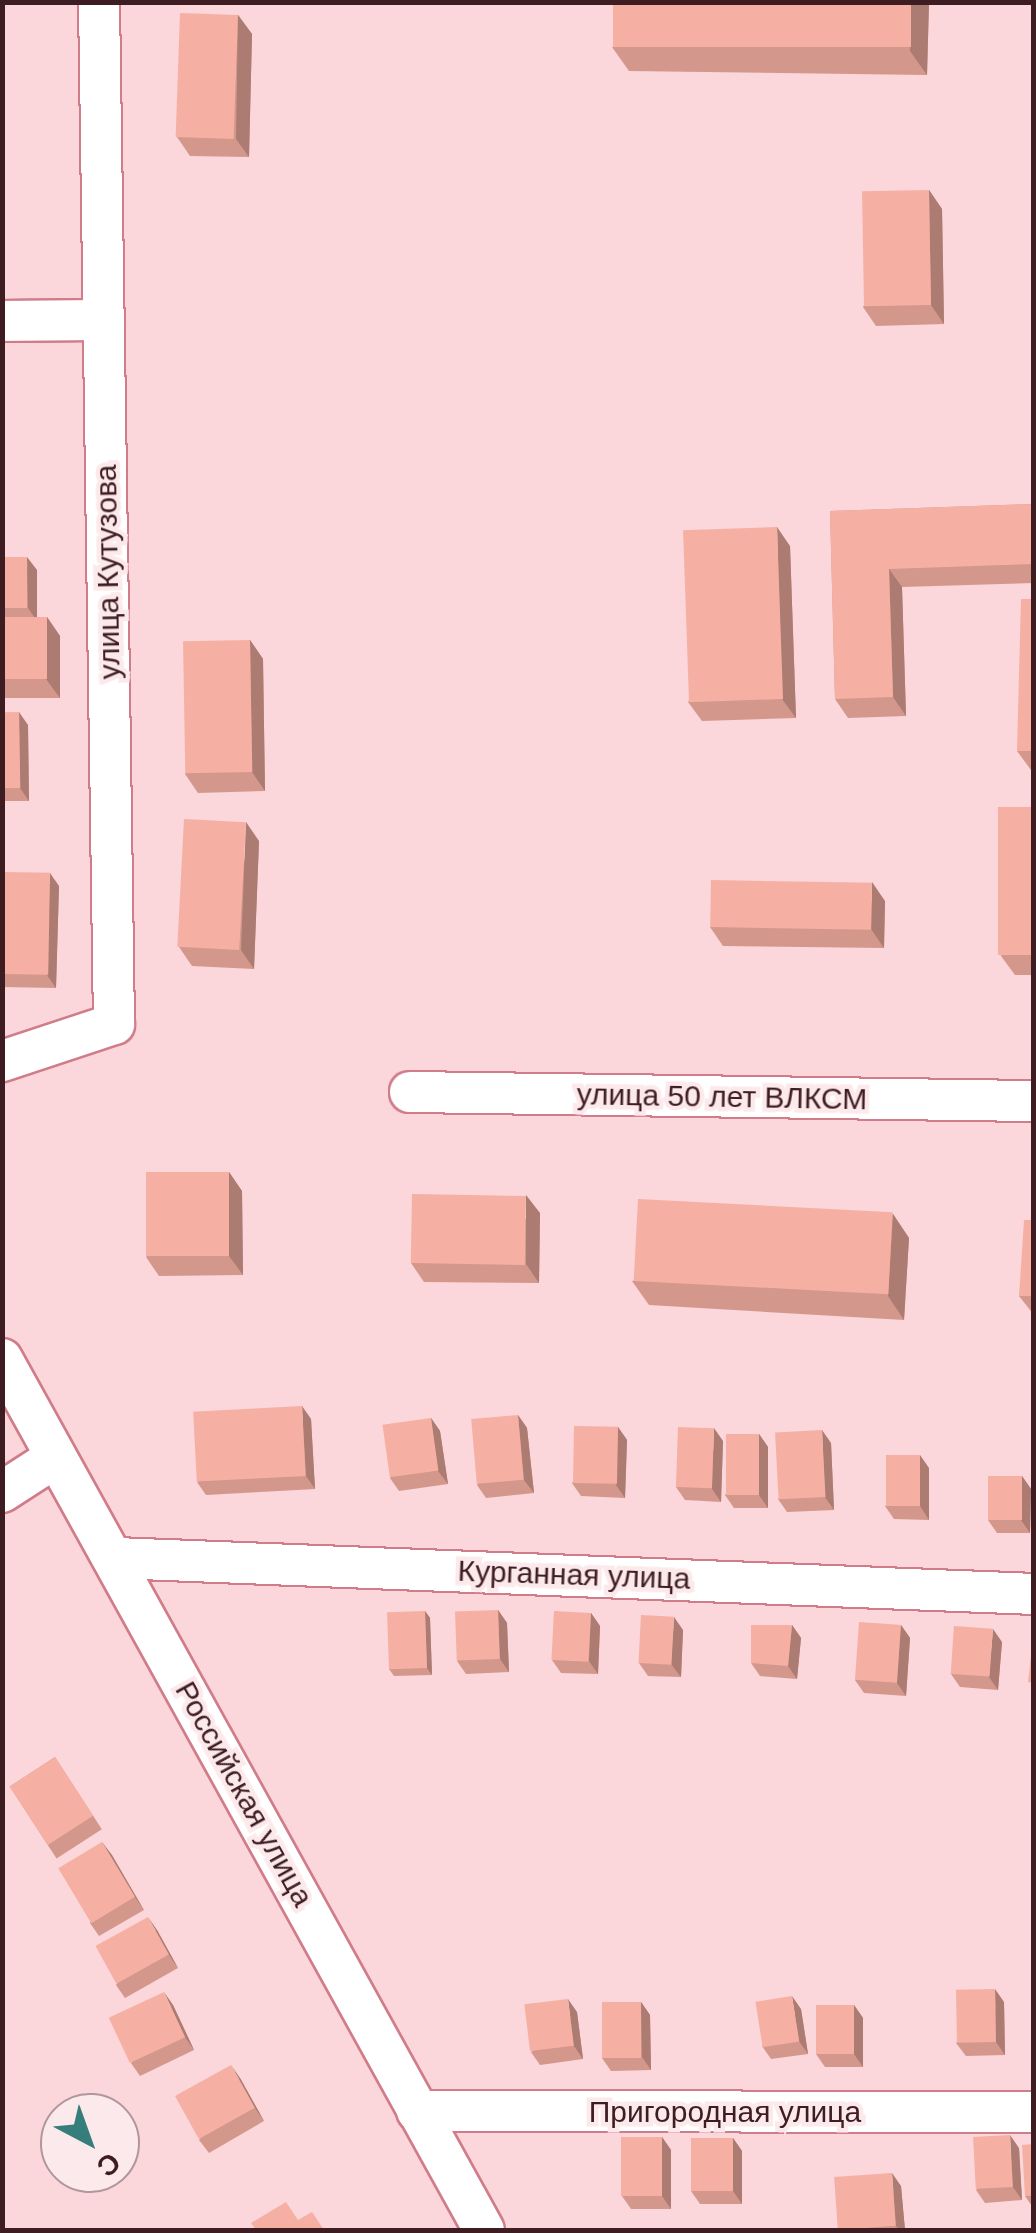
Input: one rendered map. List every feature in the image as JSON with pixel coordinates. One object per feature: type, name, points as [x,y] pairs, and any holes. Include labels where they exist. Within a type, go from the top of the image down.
[{"type":"street","name":"улица Кутузова","points":[[2,1061],[114,1024],[100,2]]},
{"type":"street","points":[[2,321],[104,320]]},
{"type":"street","name":"улица 50 лет ВЛКСМ","points":[[410,1092],[1034,1101]]},
{"type":"street","name":"Российская улица","points":[[2,1359],[484,2230]]},
{"type":"street","points":[[2,1492],[56,1457]]},
{"type":"street","name":"Курганная улица","points":[[114,1558],[1034,1594]]},
{"type":"street","name":"Пригородная улица","points":[[417,2111],[1034,2112]]},
{"type":"building","points":[[613,2],[911,2],[911,47],[613,47]]},
{"type":"building","points":[[180,13],[238,15],[234,139],[176,137]]},
{"type":"building","points":[[929,190],[931,305],[864,306],[862,191]]},
{"type":"building","points":[[1034,504],[1034,564],[889,569],[893,697],[835,699],[830,511]]},
{"type":"building","points":[[777,527],[783,699],[689,702],[683,530]]},
{"type":"building","points":[[2,557],[27,557],[27,608],[2,608]]},
{"type":"building","points":[[1021,599],[1034,599],[1034,751],[1017,751]]},
{"type":"building","points":[[2,617],[47,617],[47,679],[2,679]]},
{"type":"building","points":[[250,640],[252,772],[185,773],[183,641]]},
{"type":"building","points":[[2,712],[19,712],[20,788],[3,788]]},
{"type":"building","points":[[998,807],[1034,807],[1034,955],[998,955]]},
{"type":"building","points":[[184,819],[246,822],[239,950],[177,947]]},
{"type":"building","points":[[2,872],[50,873],[48,975],[2,974]]},
{"type":"building","points":[[711,880],[872,883],[871,930],[710,927]]},
{"type":"building","points":[[146,1172],[229,1172],[229,1256],[146,1256]]},
{"type":"building","points":[[412,1194],[526,1196],[525,1265],[411,1263]]},
{"type":"building","points":[[638,1199],[893,1212],[888,1294],[634,1281]]},
{"type":"building","points":[[1024,1220],[1034,1220],[1034,1296],[1019,1296]]},
{"type":"building","points":[[302,1406],[306,1476],[197,1482],[193,1412]]},
{"type":"building","points":[[518,1415],[524,1480],[477,1484],[471,1419]]},
{"type":"building","points":[[431,1418],[438,1470],[390,1477],[382,1425]]},
{"type":"building","points":[[574,1426],[618,1427],[617,1484],[573,1483]]},
{"type":"building","points":[[678,1427],[714,1428],[712,1488],[676,1487]]},
{"type":"building","points":[[822,1430],[826,1497],[779,1499],[775,1432]]},
{"type":"building","points":[[726,1434],[759,1434],[759,1495],[726,1495]]},
{"type":"building","points":[[886,1455],[920,1455],[920,1506],[886,1506]]},
{"type":"building","points":[[1034,1468],[1034,1508],[1031,1508]]},
{"type":"building","points":[[988,1476],[1022,1476],[1022,1520],[988,1520]]},
{"type":"building","points":[[498,1610],[500,1659],[457,1660],[455,1612]]},
{"type":"building","points":[[425,1611],[427,1668],[389,1669],[387,1612]]},
{"type":"building","points":[[554,1611],[591,1613],[588,1662],[551,1660]]},
{"type":"building","points":[[641,1615],[674,1617],[671,1665],[638,1663]]},
{"type":"building","points":[[859,1622],[901,1625],[897,1683],[855,1680]]},
{"type":"building","points":[[751,1625],[792,1625],[788,1666],[751,1663]]},
{"type":"building","points":[[954,1626],[993,1629],[990,1677],[951,1674]]},
{"type":"building","points":[[1034,1632],[1034,1683],[1028,1682]]},
{"type":"building","points":[[55,1757],[93,1816],[48,1845],[10,1786]]},
{"type":"building","points":[[102,1842],[135,1897],[91,1923],[58,1868]]},
{"type":"building","points":[[148,1917],[169,1955],[116,1984],[96,1946]]},
{"type":"building","points":[[995,1989],[996,2042],[957,2043],[956,1990]]},
{"type":"building","points":[[164,1992],[185,2037],[130,2063],[109,2018]]},
{"type":"building","points":[[792,1996],[799,2041],[763,2047],[755,2002]]},
{"type":"building","points":[[568,1999],[574,2046],[530,2051],[524,2004]]},
{"type":"building","points":[[602,2002],[641,2002],[641,2058],[602,2058]]},
{"type":"building","points":[[816,2005],[854,2005],[854,2054],[816,2054]]},
{"type":"building","points":[[231,2065],[255,2108],[199,2139],[175,2096]]},
{"type":"building","points":[[1010,2135],[1013,2187],[976,2189],[973,2137]]},
{"type":"building","points":[[621,2137],[662,2137],[662,2196],[621,2196]]},
{"type":"building","points":[[691,2138],[733,2138],[733,2191],[691,2191]]},
{"type":"building","points":[[1034,2144],[1034,2196],[1025,2196],[1022,2145]]},
{"type":"building","points":[[892,2173],[896,2226],[838,2230],[834,2177]]},
{"type":"building","points":[[286,2202],[298,2220],[312,2212],[324,2230],[256,2230],[251,2223]]}]
